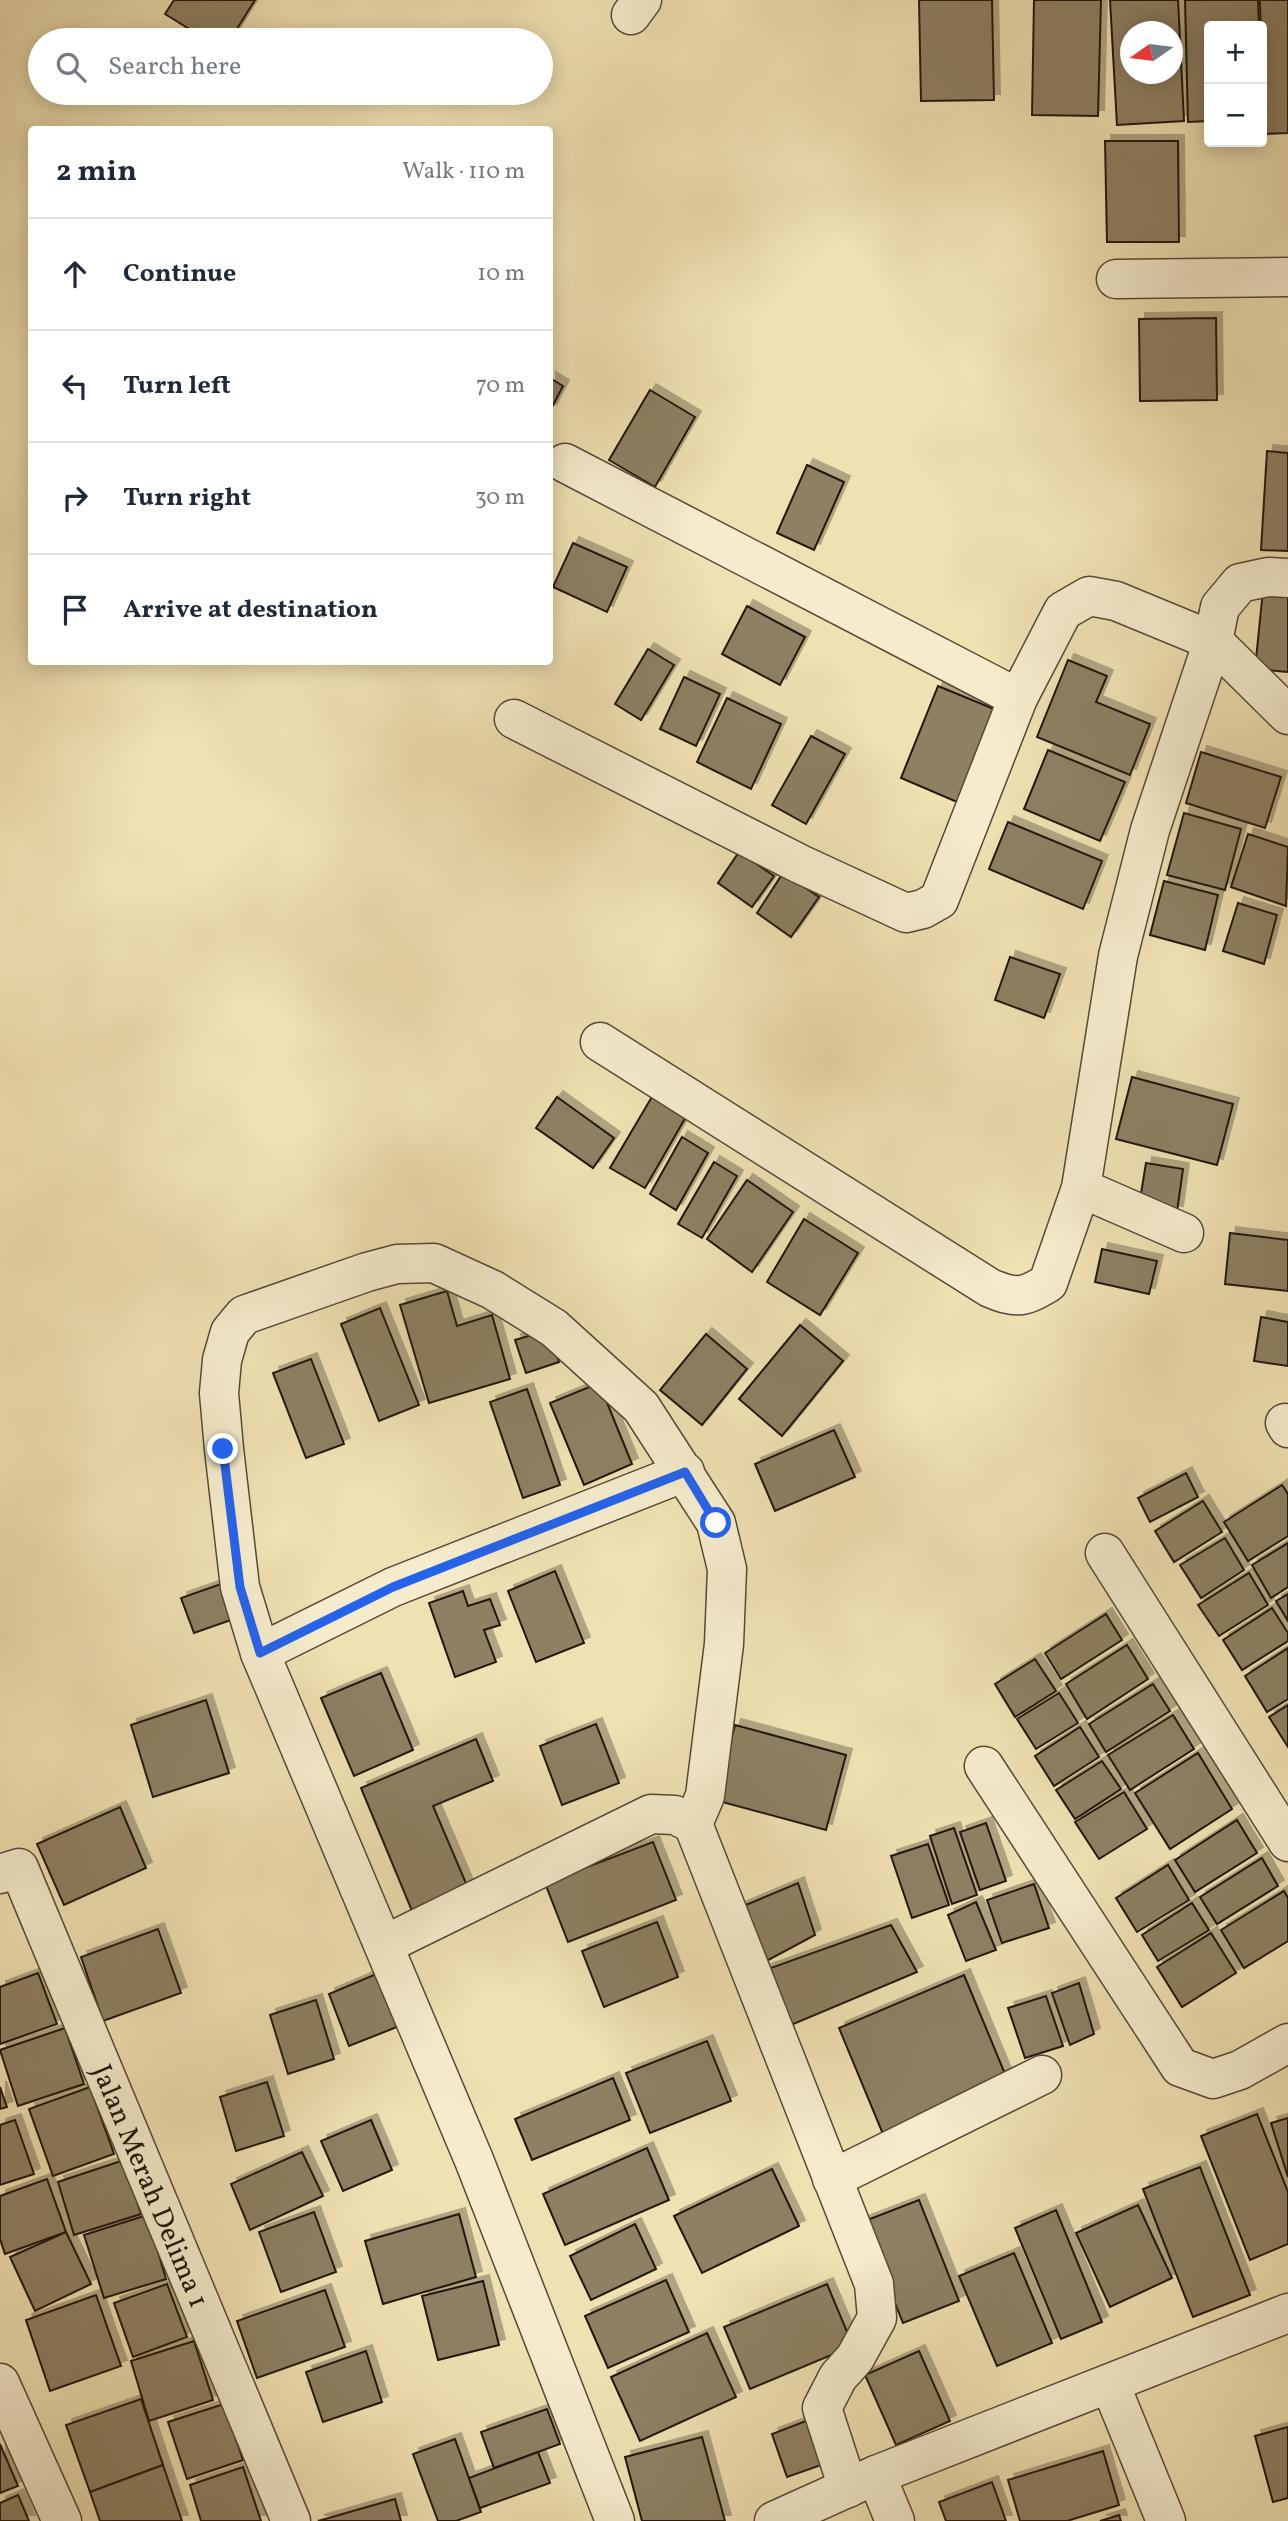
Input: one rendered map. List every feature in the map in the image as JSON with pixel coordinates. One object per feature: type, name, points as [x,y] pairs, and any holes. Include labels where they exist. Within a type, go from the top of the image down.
[{"type":"street","points":[[1116,279],[1288,277]]},
{"type":"street","points":[[565,463],[1018,698]]},
{"type":"street","points":[[600,1042],[978,1280],[1012,1297],[1029,1294],[1048,1283],[1081,1188],[1118,956],[1150,830],[1213,641],[1220,607],[1240,583],[1268,577],[1288,578]]},
{"type":"street","points":[[514,719],[800,864],[906,913],[923,909],[939,900],[1018,698],[1063,611],[1089,596],[1116,601],[1213,641],[1288,715]]},
{"type":"street","points":[[1081,1188],[1184,1233]]},
{"type":"street","points":[[615,2521],[474,2160],[260,1653],[240,1587],[219,1393],[222,1360],[230,1332],[244,1315],[367,1272],[397,1264],[434,1263],[493,1290],[554,1328],[642,1407],[716,1523],[726,1569],[724,1644],[709,1768],[705,1796],[693,1824]]},
{"type":"street","points":[[260,1653],[393,1587],[685,1472]]},
{"type":"street","points":[[1105,1553],[1288,1842]]},
{"type":"street","points":[[984,1766],[1180,2067],[1213,2079],[1240,2070],[1288,2043]]},
{"type":"street","points":[[384,1945],[651,1814],[675,1815],[693,1824],[874,2284],[877,2318],[855,2358],[838,2377],[822,2408],[862,2482],[895,2521]]},
{"type":"street","name":"Jalan Merah Delima 1","points":[[0,1874],[19,1868],[291,2521]]},
{"type":"street","points":[[832,2179],[1042,2075]]},
{"type":"street","points":[[774,2521],[862,2482],[1288,2313]]},
{"type":"street","points":[[0,2383],[62,2521]]},
{"type":"street","points":[[1110,2384],[1166,2521]]},
{"type":"building","points":[[174,0],[255,0],[238,28],[188,28],[165,14]]},
{"type":"building","points":[[919,0],[992,0],[994,100],[921,101]]},
{"type":"building","points":[[1034,0],[1101,0],[1098,116],[1032,115]]},
{"type":"building","points":[[1110,0],[1178,0],[1179,21],[1120,21],[1120,84],[1182,84],[1184,121],[1117,125]]},
{"type":"building","points":[[1185,0],[1258,0],[1259,21],[1204,21],[1204,121],[1188,122]]},
{"type":"building","points":[[1260,0],[1288,0],[1288,133],[1267,134],[1267,21],[1260,21]]},
{"type":"building","points":[[1105,141],[1178,141],[1179,242],[1107,242]]},
{"type":"building","points":[[1216,318],[1217,400],[1140,401],[1139,319]]},
{"type":"building","points":[[553,380],[563,386],[553,405]]},
{"type":"building","points":[[650,390],[695,417],[655,487],[609,460]]},
{"type":"building","points":[[1267,451],[1288,453],[1288,551],[1261,550]]},
{"type":"building","points":[[807,465],[844,482],[814,550],[777,533]]},
{"type":"building","points":[[573,543],[627,567],[607,612],[553,587]]},
{"type":"building","points":[[1263,590],[1288,593],[1288,672],[1255,669]]},
{"type":"building","points":[[747,606],[805,637],[780,685],[722,654]]},
{"type":"building","points":[[648,649],[674,665],[641,720],[615,704]]},
{"type":"building","points":[[1068,660],[1107,676],[1096,702],[1150,724],[1130,775],[1037,737]]},
{"type":"building","points":[[684,677],[720,694],[696,746],[660,729]]},
{"type":"building","points":[[938,686],[994,709],[957,802],[901,778]]},
{"type":"building","points":[[727,698],[781,724],[751,789],[697,762]]},
{"type":"building","points":[[811,736],[845,754],[806,824],[772,805]]},
{"type":"building","points":[[1048,750],[1125,782],[1100,841],[1024,809]]},
{"type":"building","points":[[1201,752],[1281,777],[1265,828],[1186,803]]},
{"type":"building","points":[[1184,813],[1241,829],[1225,890],[1167,875]]},
{"type":"building","points":[[1008,822],[1102,861],[1083,909],[989,869]]},
{"type":"building","points":[[1248,834],[1288,847],[1286,906],[1231,887]]},
{"type":"building","points":[[739,852],[774,876],[752,907],[718,883]]},
{"type":"building","points":[[783,873],[819,897],[791,937],[757,913]]},
{"type":"building","points":[[1164,881],[1218,895],[1205,950],[1150,935]]},
{"type":"building","points":[[1238,903],[1277,915],[1264,964],[1223,951]]},
{"type":"building","points":[[1010,957],[1060,974],[1044,1018],[995,1000]]},
{"type":"building","points":[[1132,1077],[1233,1104],[1217,1165],[1116,1139]]},
{"type":"building","points":[[653,1095],[687,1115],[645,1188],[610,1168]]},
{"type":"building","points":[[557,1097],[614,1138],[593,1168],[536,1128]]},
{"type":"building","points":[[682,1137],[708,1153],[676,1210],[650,1194]]},
{"type":"building","points":[[714,1162],[737,1176],[702,1238],[678,1224]]},
{"type":"building","points":[[1146,1163],[1183,1169],[1177,1212],[1139,1206]]},
{"type":"building","points":[[747,1180],[793,1212],[752,1272],[707,1239]]},
{"type":"building","points":[[804,1219],[858,1253],[820,1315],[767,1282]]},
{"type":"building","points":[[1230,1233],[1288,1240],[1288,1291],[1225,1284]]},
{"type":"building","points":[[1102,1249],[1157,1261],[1149,1294],[1095,1282]]},
{"type":"building","points":[[447,1291],[457,1326],[492,1315],[510,1379],[429,1403],[400,1305]]},
{"type":"building","points":[[380,1308],[419,1405],[379,1421],[341,1324]]},
{"type":"building","points":[[1261,1317],[1288,1322],[1288,1366],[1254,1361]]},
{"type":"building","points":[[800,1325],[843,1361],[782,1436],[739,1399]]},
{"type":"building","points":[[549,1330],[559,1362],[526,1373],[515,1340]]},
{"type":"building","points":[[706,1334],[747,1369],[702,1425],[660,1390]]},
{"type":"building","points":[[311,1359],[344,1444],[306,1458],[273,1373]]},
{"type":"building","points":[[599,1383],[632,1464],[584,1485],[550,1403]]},
{"type":"building","points":[[527,1389],[560,1485],[523,1498],[490,1402]]},
{"type":"building","points":[[834,1430],[855,1477],[775,1511],[755,1464]]},
{"type":"building","points":[[1186,1473],[1198,1497],[1150,1522],[1138,1498]]},
{"type":"building","points":[[1282,1485],[1288,1494],[1288,1536],[1248,1561],[1224,1522]]},
{"type":"building","points":[[1203,1501],[1222,1532],[1174,1562],[1155,1531]]},
{"type":"building","points":[[1225,1538],[1244,1570],[1201,1598],[1180,1565]]},
{"type":"building","points":[[1288,1543],[1288,1587],[1271,1598],[1252,1565]]},
{"type":"building","points":[[555,1571],[584,1643],[536,1662],[508,1591]]},
{"type":"building","points":[[1249,1573],[1268,1605],[1219,1636],[1198,1605]]},
{"type":"building","points":[[221,1584],[234,1619],[194,1633],[181,1598]]},
{"type":"building","points":[[463,1591],[468,1606],[490,1599],[500,1625],[484,1630],[496,1662],[455,1677],[429,1603]]},
{"type":"building","points":[[1288,1594],[1288,1621],[1276,1601]]},
{"type":"building","points":[[1272,1608],[1288,1633],[1288,1641],[1242,1670],[1223,1640]]},
{"type":"building","points":[[1106,1614],[1122,1640],[1061,1679],[1045,1653]]},
{"type":"building","points":[[1127,1645],[1148,1679],[1087,1719],[1066,1684]]},
{"type":"building","points":[[1288,1648],[1288,1699],[1267,1712],[1245,1676]]},
{"type":"building","points":[[1035,1659],[1056,1691],[1015,1717],[995,1684]]},
{"type":"building","points":[[381,1673],[413,1750],[354,1776],[321,1698]]},
{"type":"building","points":[[1153,1684],[1170,1711],[1106,1752],[1089,1724]]},
{"type":"building","points":[[1059,1693],[1078,1723],[1036,1749],[1017,1719]]},
{"type":"building","points":[[206,1700],[229,1773],[153,1797],[131,1725]]},
{"type":"building","points":[[1288,1705],[1288,1747],[1269,1717]]},
{"type":"building","points":[[1173,1715],[1194,1749],[1130,1790],[1108,1755]]},
{"type":"building","points":[[596,1724],[619,1783],[562,1805],[540,1746]]},
{"type":"building","points":[[735,1725],[846,1755],[826,1830],[715,1800]]},
{"type":"building","points":[[1080,1727],[1099,1757],[1054,1786],[1035,1756]]},
{"type":"building","points":[[476,1739],[493,1781],[433,1806],[468,1888],[412,1911],[361,1788]]},
{"type":"building","points":[[1198,1753],[1232,1809],[1170,1849],[1135,1793]]},
{"type":"building","points":[[1102,1761],[1121,1789],[1075,1819],[1056,1790]]},
{"type":"building","points":[[1124,1792],[1147,1829],[1099,1859],[1075,1822]]},
{"type":"building","points":[[120,1807],[146,1868],[64,1905],[37,1844]]},
{"type":"building","points":[[1237,1820],[1257,1853],[1195,1892],[1175,1860]]},
{"type":"building","points":[[986,1823],[1006,1881],[980,1890],[960,1832]]},
{"type":"building","points":[[954,1828],[977,1895],[952,1904],[930,1836]]},
{"type":"building","points":[[653,1842],[676,1900],[568,1942],[545,1883]]},
{"type":"building","points":[[928,1844],[949,1905],[912,1918],[891,1856]]},
{"type":"building","points":[[1262,1858],[1278,1886],[1217,1924],[1200,1897]]},
{"type":"building","points":[[1168,1865],[1189,1900],[1137,1932],[1116,1898]]},
{"type":"building","points":[[798,1883],[815,1935],[757,1966],[734,1910]]},
{"type":"building","points":[[1034,1884],[1049,1928],[1002,1943],[987,1900]]},
{"type":"building","points":[[1284,1891],[1288,1898],[1288,1941],[1244,1968],[1221,1930]]},
{"type":"building","points":[[976,1902],[996,1950],[966,1961],[948,1915]]},
{"type":"building","points":[[1192,1903],[1209,1930],[1158,1961],[1142,1935]]},
{"type":"building","points":[[657,1922],[678,1977],[604,2007],[582,1951]]},
{"type":"building","points":[[891,1925],[917,1972],[784,2028],[765,1970]]},
{"type":"building","points":[[158,1929],[181,1993],[103,2021],[81,1957]]},
{"type":"building","points":[[1211,1933],[1236,1973],[1182,2007],[1157,1967]]},
{"type":"building","points":[[381,1972],[402,2025],[349,2046],[329,1994]]},
{"type":"building","points":[[38,1973],[57,2024],[0,2044],[0,1987]]},
{"type":"building","points":[[964,1975],[1010,2086],[885,2139],[839,2028]]},
{"type":"building","points":[[1079,1983],[1094,2034],[1070,2045],[1052,1993]]},
{"type":"building","points":[[1046,1996],[1063,2046],[1025,2058],[1008,2008]]},
{"type":"building","points":[[316,2000],[334,2059],[288,2074],[270,2015]]},
{"type":"building","points":[[65,2028],[84,2084],[18,2106],[0,2050]]},
{"type":"building","points":[[707,2041],[731,2101],[650,2133],[626,2073]]},
{"type":"building","points":[[613,2078],[630,2120],[532,2160],[515,2119]]},
{"type":"building","points":[[267,2082],[284,2136],[236,2151],[220,2097]]},
{"type":"building","points":[[0,2087],[7,2107],[0,2109]]},
{"type":"building","points":[[90,2087],[114,2154],[53,2176],[29,2109]]},
{"type":"building","points":[[1257,2114],[1288,2192],[1288,2244],[1250,2260],[1201,2136]]},
{"type":"building","points":[[1288,2118],[1288,2177],[1271,2123]]},
{"type":"building","points":[[15,2120],[34,2174],[0,2185],[0,2125]]},
{"type":"building","points":[[371,2120],[392,2170],[343,2191],[321,2141]]},
{"type":"building","points":[[647,2148],[669,2200],[565,2245],[543,2194]]},
{"type":"building","points":[[302,2152],[323,2196],[250,2230],[231,2184]]},
{"type":"building","points":[[124,2160],[141,2214],[74,2235],[58,2182]]},
{"type":"building","points":[[1200,2167],[1250,2295],[1193,2317],[1143,2189]]},
{"type":"building","points":[[772,2169],[799,2226],[702,2273],[674,2216]]},
{"type":"building","points":[[47,2179],[66,2232],[5,2254],[0,2239],[0,2196]]},
{"type":"building","points":[[919,2200],[959,2301],[903,2323],[862,2222]]},
{"type":"building","points":[[1138,2205],[1172,2278],[1110,2307],[1076,2233]]},
{"type":"building","points":[[1056,2210],[1102,2322],[1061,2339],[1015,2228]]},
{"type":"building","points":[[314,2212],[336,2272],[281,2292],[259,2232]]},
{"type":"building","points":[[459,2214],[476,2277],[383,2304],[365,2241]]},
{"type":"building","points":[[147,2215],[166,2279],[104,2298],[84,2235]]},
{"type":"building","points":[[635,2224],[656,2269],[591,2300],[570,2256]]},
{"type":"building","points":[[66,2232],[91,2284],[35,2311],[10,2257]]},
{"type":"building","points":[[1014,2253],[1052,2343],[997,2366],[959,2276]]},
{"type":"building","points":[[666,2280],[689,2332],[608,2368],[585,2316]]},
{"type":"building","points":[[483,2281],[499,2345],[438,2360],[422,2296]]},
{"type":"building","points":[[167,2284],[187,2337],[133,2357],[114,2303]]},
{"type":"building","points":[[827,2284],[853,2346],[750,2389],[724,2327]]},
{"type":"building","points":[[325,2290],[345,2347],[257,2378],[237,2321]]},
{"type":"building","points":[[96,2295],[121,2366],[50,2391],[26,2320]]},
{"type":"building","points":[[707,2333],[736,2397],[640,2441],[611,2377]]},
{"type":"building","points":[[194,2341],[213,2400],[149,2421],[131,2361]]},
{"type":"building","points":[[366,2351],[382,2402],[323,2422],[306,2372]]},
{"type":"building","points":[[919,2351],[950,2421],[896,2445],[865,2375]]},
{"type":"building","points":[[141,2399],[163,2465],[90,2492],[66,2425]]},
{"type":"building","points":[[224,2404],[243,2460],[187,2479],[168,2422]]},
{"type":"building","points":[[547,2409],[560,2444],[494,2468],[481,2432]]},
{"type":"building","points":[[811,2419],[827,2463],[787,2477],[772,2434]]},
{"type":"building","points":[[1288,2427],[1288,2498],[1273,2502],[1255,2436]]},
{"type":"building","points":[[702,2437],[725,2521],[642,2521],[625,2457]]},
{"type":"building","points":[[455,2439],[481,2512],[456,2521],[438,2521],[413,2454]]},
{"type":"building","points":[[0,2444],[18,2486],[0,2493]]},
{"type":"building","points":[[1103,2451],[1119,2505],[1067,2521],[1020,2521],[1008,2480]]},
{"type":"building","points":[[538,2452],[550,2483],[480,2508],[469,2478]]},
{"type":"building","points":[[163,2465],[182,2521],[100,2521],[90,2492]]},
{"type":"building","points":[[243,2467],[261,2521],[201,2521],[190,2485]]},
{"type":"building","points":[[992,2482],[1006,2521],[946,2521],[939,2502]]},
{"type":"building","points":[[18,2495],[29,2521],[0,2521],[0,2503]]},
{"type":"building","points":[[395,2499],[401,2521],[318,2521]]},
{"type":"building","points":[[1119,2515],[1121,2521],[1100,2521]]},
{"type":"route","points":[[223,1449],[240,1587],[260,1653],[393,1587],[685,1472],[716,1523]]}]
